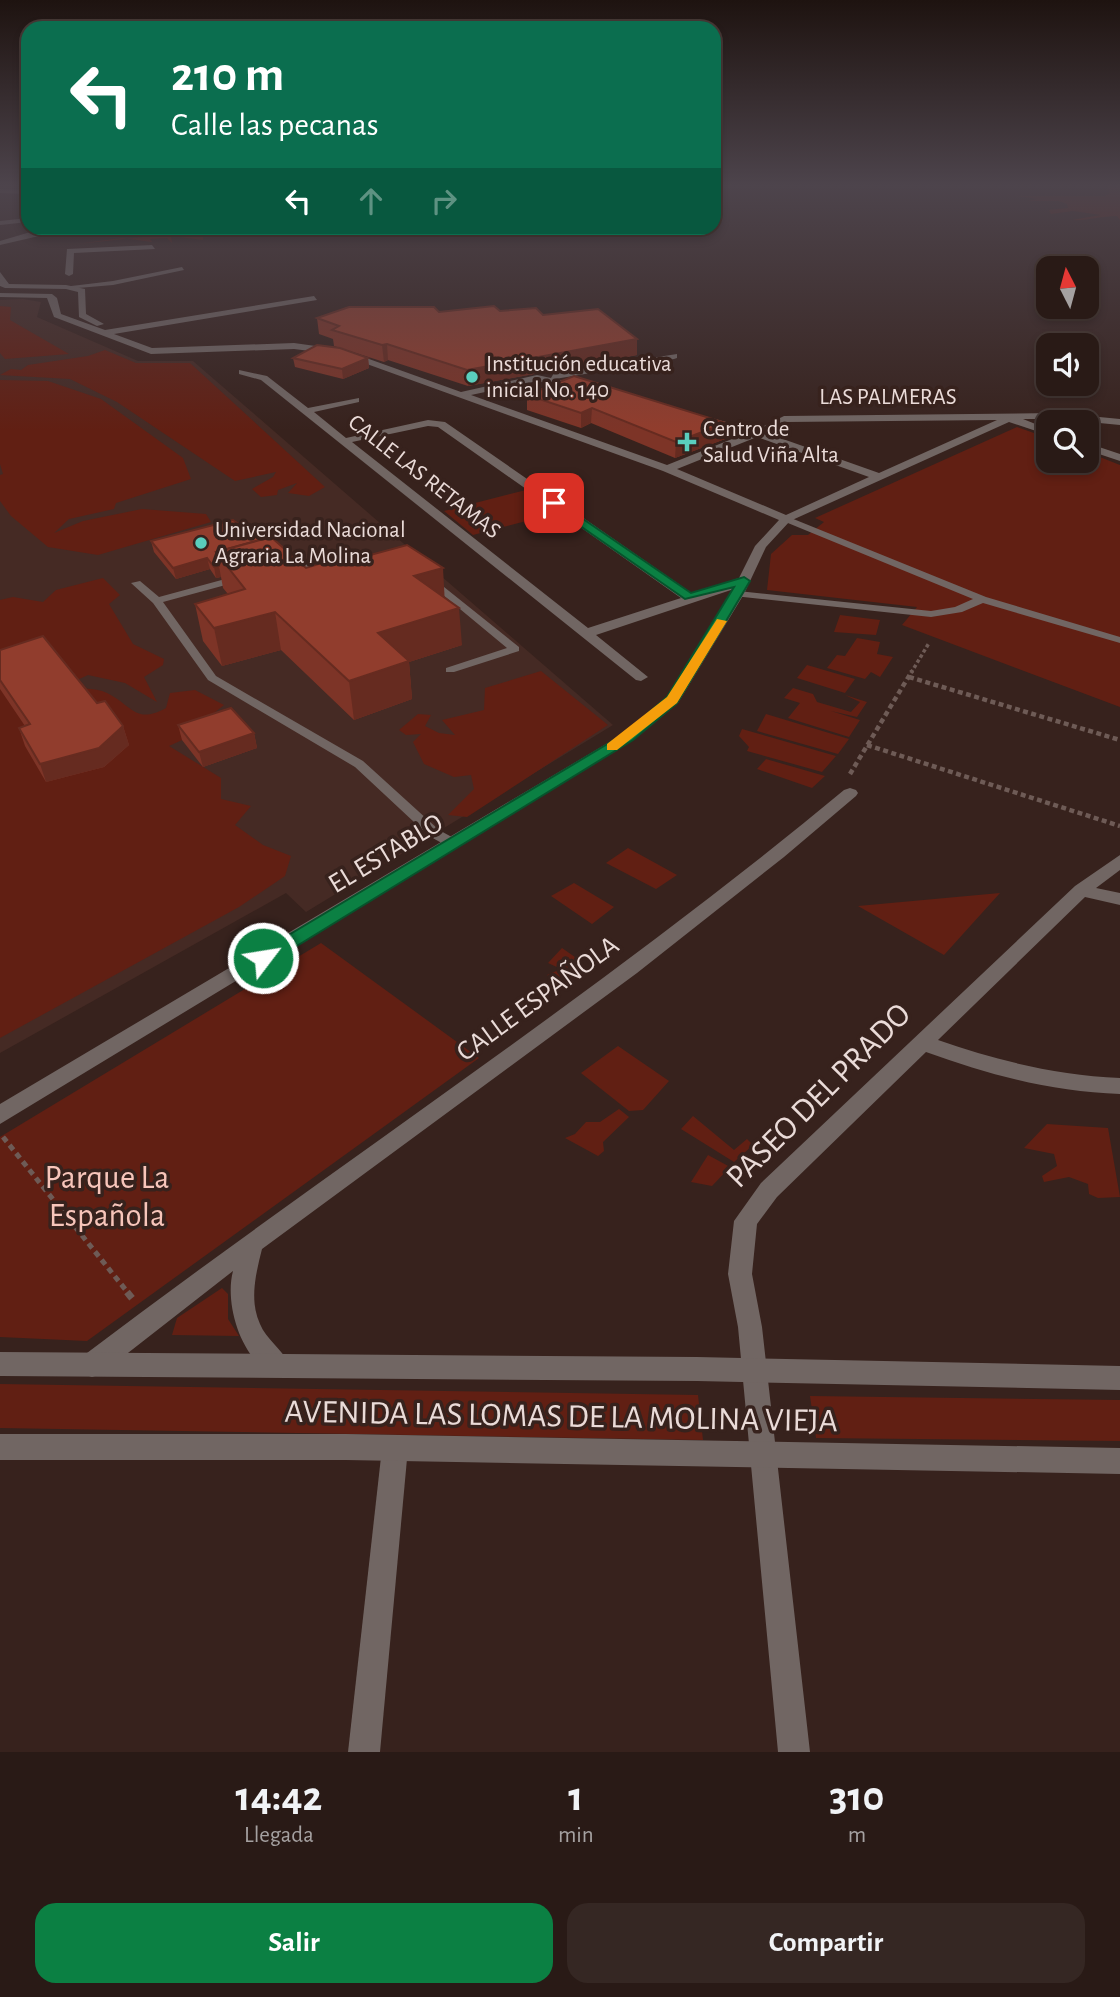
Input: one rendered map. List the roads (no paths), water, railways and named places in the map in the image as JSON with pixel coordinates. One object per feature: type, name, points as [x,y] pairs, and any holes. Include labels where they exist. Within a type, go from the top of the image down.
[{"type":"street","points":[[69,268],[69,274]]},
{"type":"street","points":[[0,274],[2,284],[8,286],[66,287],[82,291],[82,315],[142,344],[143,349]]},
{"type":"street","points":[[0,295],[49,296],[53,298],[57,315],[143,349],[173,351],[281,346],[322,348],[371,361],[667,470],[786,519],[1009,418],[1036,428]]},
{"type":"street","points":[[102,333],[314,298]]},
{"type":"street","points":[[459,395],[674,356]]},
{"type":"street","name":"CALLE LAS RETAMAS","points":[[242,372],[262,376],[641,677]]},
{"type":"street","points":[[544,378],[591,389]]},
{"type":"street","points":[[306,411],[356,400]]},
{"type":"street","points":[[692,416],[757,433],[877,476]]},
{"type":"street","name":"LAS PALMERAS","points":[[667,470],[784,419],[1067,416],[1119,423]]},
{"type":"street","points":[[704,419],[784,419]]},
{"type":"street","points":[[344,441],[428,423],[441,424],[689,597]]},
{"type":"street","points":[[1099,450],[1120,458]]},
{"type":"street","name":"EL ESTABLO","points":[[0,1115],[628,737],[673,700],[741,587],[761,546],[786,519]]},
{"type":"street","points":[[587,633],[689,597],[741,587]]},
{"type":"street","name":"CALLE ESPAÑOLA","points":[[92,1365],[252,1242],[623,975],[791,844],[850,784]]},
{"type":"street","name":"PASEO DEL PRADO","points":[[794,1752],[750,1327],[740,1274],[746,1221],[769,1190],[924,1044],[1081,890],[1120,861]]},
{"type":"street","points":[[1081,890],[1120,899]]},
{"type":"street","points":[[924,1044],[1015,1075],[1070,1086],[1120,1086]]},
{"type":"street","points":[[252,1242],[241,1285],[248,1329],[275,1364]]},
{"type":"street","name":"AVENIDA LAS LOMAS DE LA MOLINA VIEJA","points":[[0,1364],[275,1364],[1120,1378]]},
{"type":"street","name":"AVENIDA LAS LOMAS DE LA MOLINA VIEJA","points":[[0,1447],[395,1448],[1120,1461]]},
{"type":"street","points":[[364,1752],[395,1448]]},
{"type":"lane","points":[[66,287],[113,283],[182,269]]},
{"type":"lane","points":[[786,519],[982,598],[1120,639]]},
{"type":"lane","points":[[278,567],[372,564]]},
{"type":"lane","points":[[417,568],[515,649],[450,670]]},
{"type":"lane","points":[[157,601],[251,574]]},
{"type":"lane","points":[[136,583],[157,601],[212,678],[359,764],[434,833],[454,844]]},
{"type":"lane","points":[[741,587],[931,614],[958,610],[982,598]]},
{"type":"place","name":"Institución educativa inicial No. 140","points":[[472,377]]},
{"type":"place","name":"Centro de Salud Viña Alta","points":[[687,442]]},
{"type":"place","name":"Universidad Nacional Agraria La Molina","points":[[201,543]]},
{"type":"park label","name":"Parque La Española","points":[[107,1197]]}]
